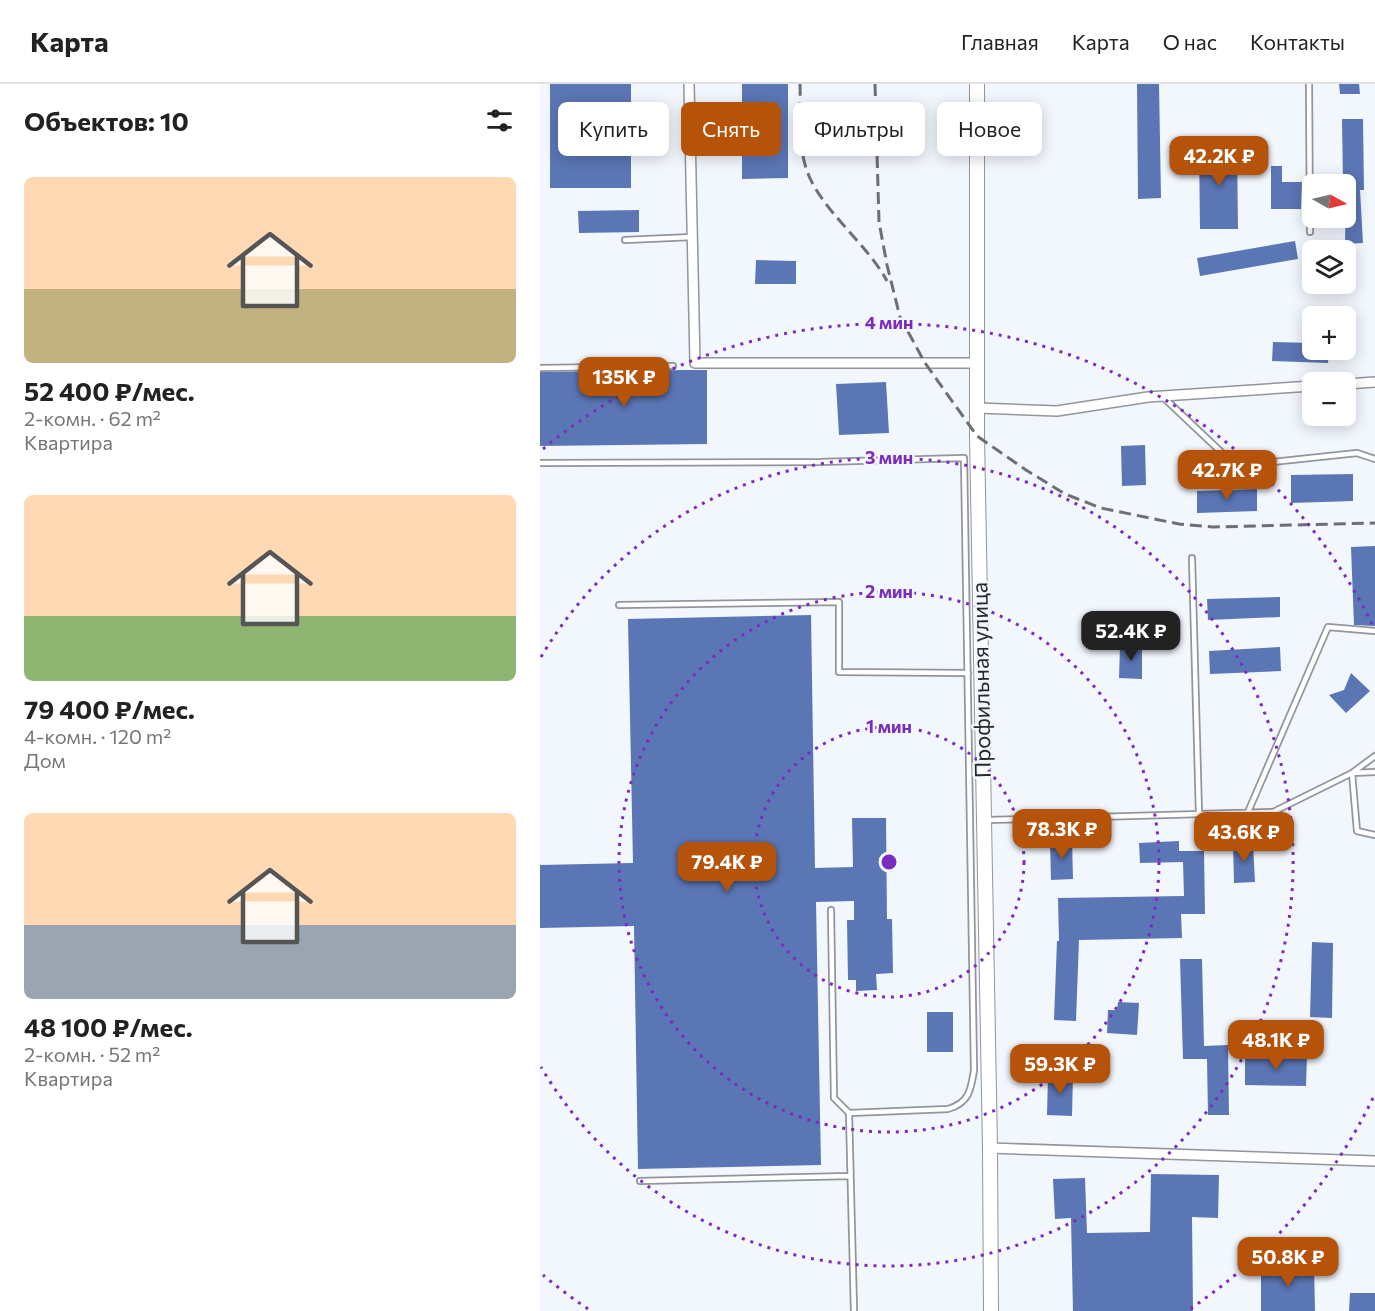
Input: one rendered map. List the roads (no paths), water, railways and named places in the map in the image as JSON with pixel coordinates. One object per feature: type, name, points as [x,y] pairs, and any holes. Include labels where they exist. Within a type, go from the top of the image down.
[{"type":"street","points":[[689,84],[695,363],[977,363]]},
{"type":"street","name":"Профильная улица","points":[[977,84],[977,408],[991,1311]]},
{"type":"street","points":[[1356,383],[1375,382]]},
{"type":"street","points":[[977,408],[1057,411],[1162,396],[1302,387]]},
{"type":"street","points":[[990,1148],[1375,1161]]},
{"type":"lane","points":[[1309,84],[1311,232]]},
{"type":"lane","points":[[625,240],[692,237]]},
{"type":"lane","points":[[540,368],[673,366]]},
{"type":"lane","points":[[1162,396],[1236,466],[1357,453],[1375,459]]},
{"type":"lane","points":[[540,463],[809,462],[964,458],[974,1070],[972,1087],[966,1099],[958,1106],[849,1113]]},
{"type":"lane","points":[[1192,558],[1199,814]]},
{"type":"lane","points":[[619,605],[838,602],[840,672],[968,673]]},
{"type":"lane","points":[[1248,812],[1328,627],[1375,631]]},
{"type":"lane","points":[[984,820],[1273,812],[1352,773],[1375,756]]},
{"type":"lane","points":[[1352,773],[1375,772]]},
{"type":"lane","points":[[1352,773],[1357,831],[1375,836]]},
{"type":"lane","points":[[831,910],[834,1098],[849,1113],[854,1311]]},
{"type":"lane","points":[[640,1180],[850,1176]]},
{"type":"railway","points":[[800,84],[801,142],[809,176],[825,203],[869,254],[887,281]]},
{"type":"railway","points":[[875,84],[879,222],[900,317],[925,363],[977,436],[1065,494],[1101,508],[1179,524],[1213,527],[1375,523]]}]
